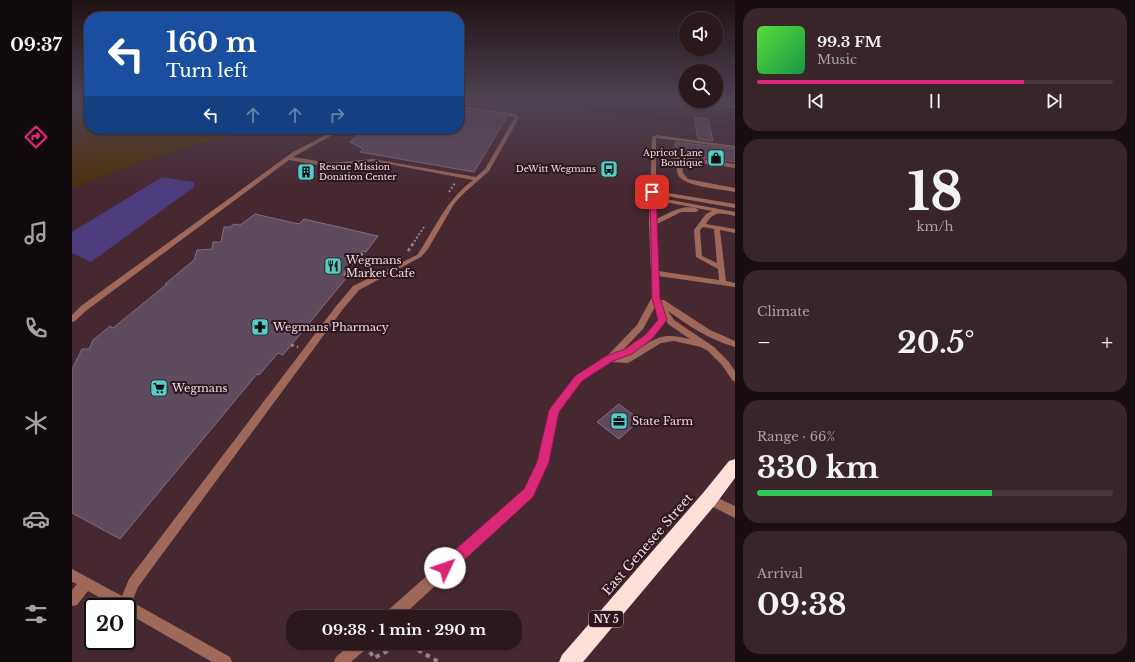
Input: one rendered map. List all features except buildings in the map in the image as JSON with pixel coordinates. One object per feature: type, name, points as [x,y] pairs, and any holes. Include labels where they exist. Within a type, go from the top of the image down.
[{"type":"highway","name":"East Genesee Street","points":[[573,661],[735,466]]},
{"type":"street","points":[[128,598],[133,583],[356,288],[418,256],[457,197],[469,184],[487,170],[510,130]]},
{"type":"street","points":[[72,319],[90,303],[289,158],[332,134]]},
{"type":"street","points":[[610,358],[629,351],[649,337],[662,320],[656,298],[656,273],[652,224],[654,137],[657,136],[735,147]]},
{"type":"street","points":[[654,154],[735,166]]},
{"type":"street","points":[[289,158],[330,165],[373,160],[477,179]]},
{"type":"street","points":[[680,158],[680,174],[683,180],[735,190]]},
{"type":"street","points":[[652,195],[735,206]]},
{"type":"street","points":[[652,195],[735,214]]},
{"type":"street","points":[[652,224],[680,210],[719,211]]},
{"type":"street","points":[[719,211],[708,215],[697,230],[699,257],[721,268]]},
{"type":"street","points":[[702,225],[735,231]]},
{"type":"street","points":[[717,227],[723,284]]},
{"type":"street","points":[[656,273],[735,285]]},
{"type":"street","points":[[656,298],[683,318],[708,332],[735,344]]},
{"type":"street","points":[[656,298],[671,322],[711,349],[725,363],[735,378]]},
{"type":"street","points":[[399,610],[529,493],[543,462],[554,410],[578,379],[610,358],[640,327],[656,298]]},
{"type":"street","points":[[610,358],[627,360],[659,340],[674,338],[692,341],[711,349]]},
{"type":"street","points":[[709,499],[735,512]]},
{"type":"street","points":[[72,575],[85,584],[112,598]]},
{"type":"street","points":[[72,600],[85,584]]},
{"type":"street","points":[[136,611],[226,662]]},
{"type":"street","points":[[341,662],[358,650]]},
{"type":"path","points":[[406,255],[427,223]]},
{"type":"path","points":[[357,277],[350,274],[344,275],[362,254],[360,253]]},
{"type":"path","points":[[368,650],[374,658],[390,650]]},
{"type":"path","points":[[418,650],[439,662]]},
{"type":"shaded area","points":[[72,130],[84,130],[84,134],[237,134],[187,148],[120,170],[72,188]]},
{"type":"shaded area","points":[[464,130],[735,131],[735,662],[72,662],[72,188],[120,170],[187,148],[237,134],[464,134]]},
{"type":"shaded area","points":[[162,177],[194,182],[194,187],[91,262],[72,253],[72,232]]},
{"type":"place","name":"Apricot Lane Boutique","points":[[716,158]]},
{"type":"place","name":"DeWitt Wegmans","points":[[609,169]]},
{"type":"place","name":"Rescue Mission Donation Center","points":[[306,172]]},
{"type":"place","name":"Wegmans Market Cafe","points":[[333,266]]},
{"type":"place","name":"Wegmans Pharmacy","points":[[260,327]]},
{"type":"place","name":"Wegmans","points":[[159,388]]},
{"type":"place","name":"State Farm","points":[[619,421]]},
{"type":"route","points":[[445,568],[529,493],[543,462],[554,410],[578,379],[610,358],[629,351],[649,337],[662,320],[656,298],[655,252],[652,224],[652,192]]}]
